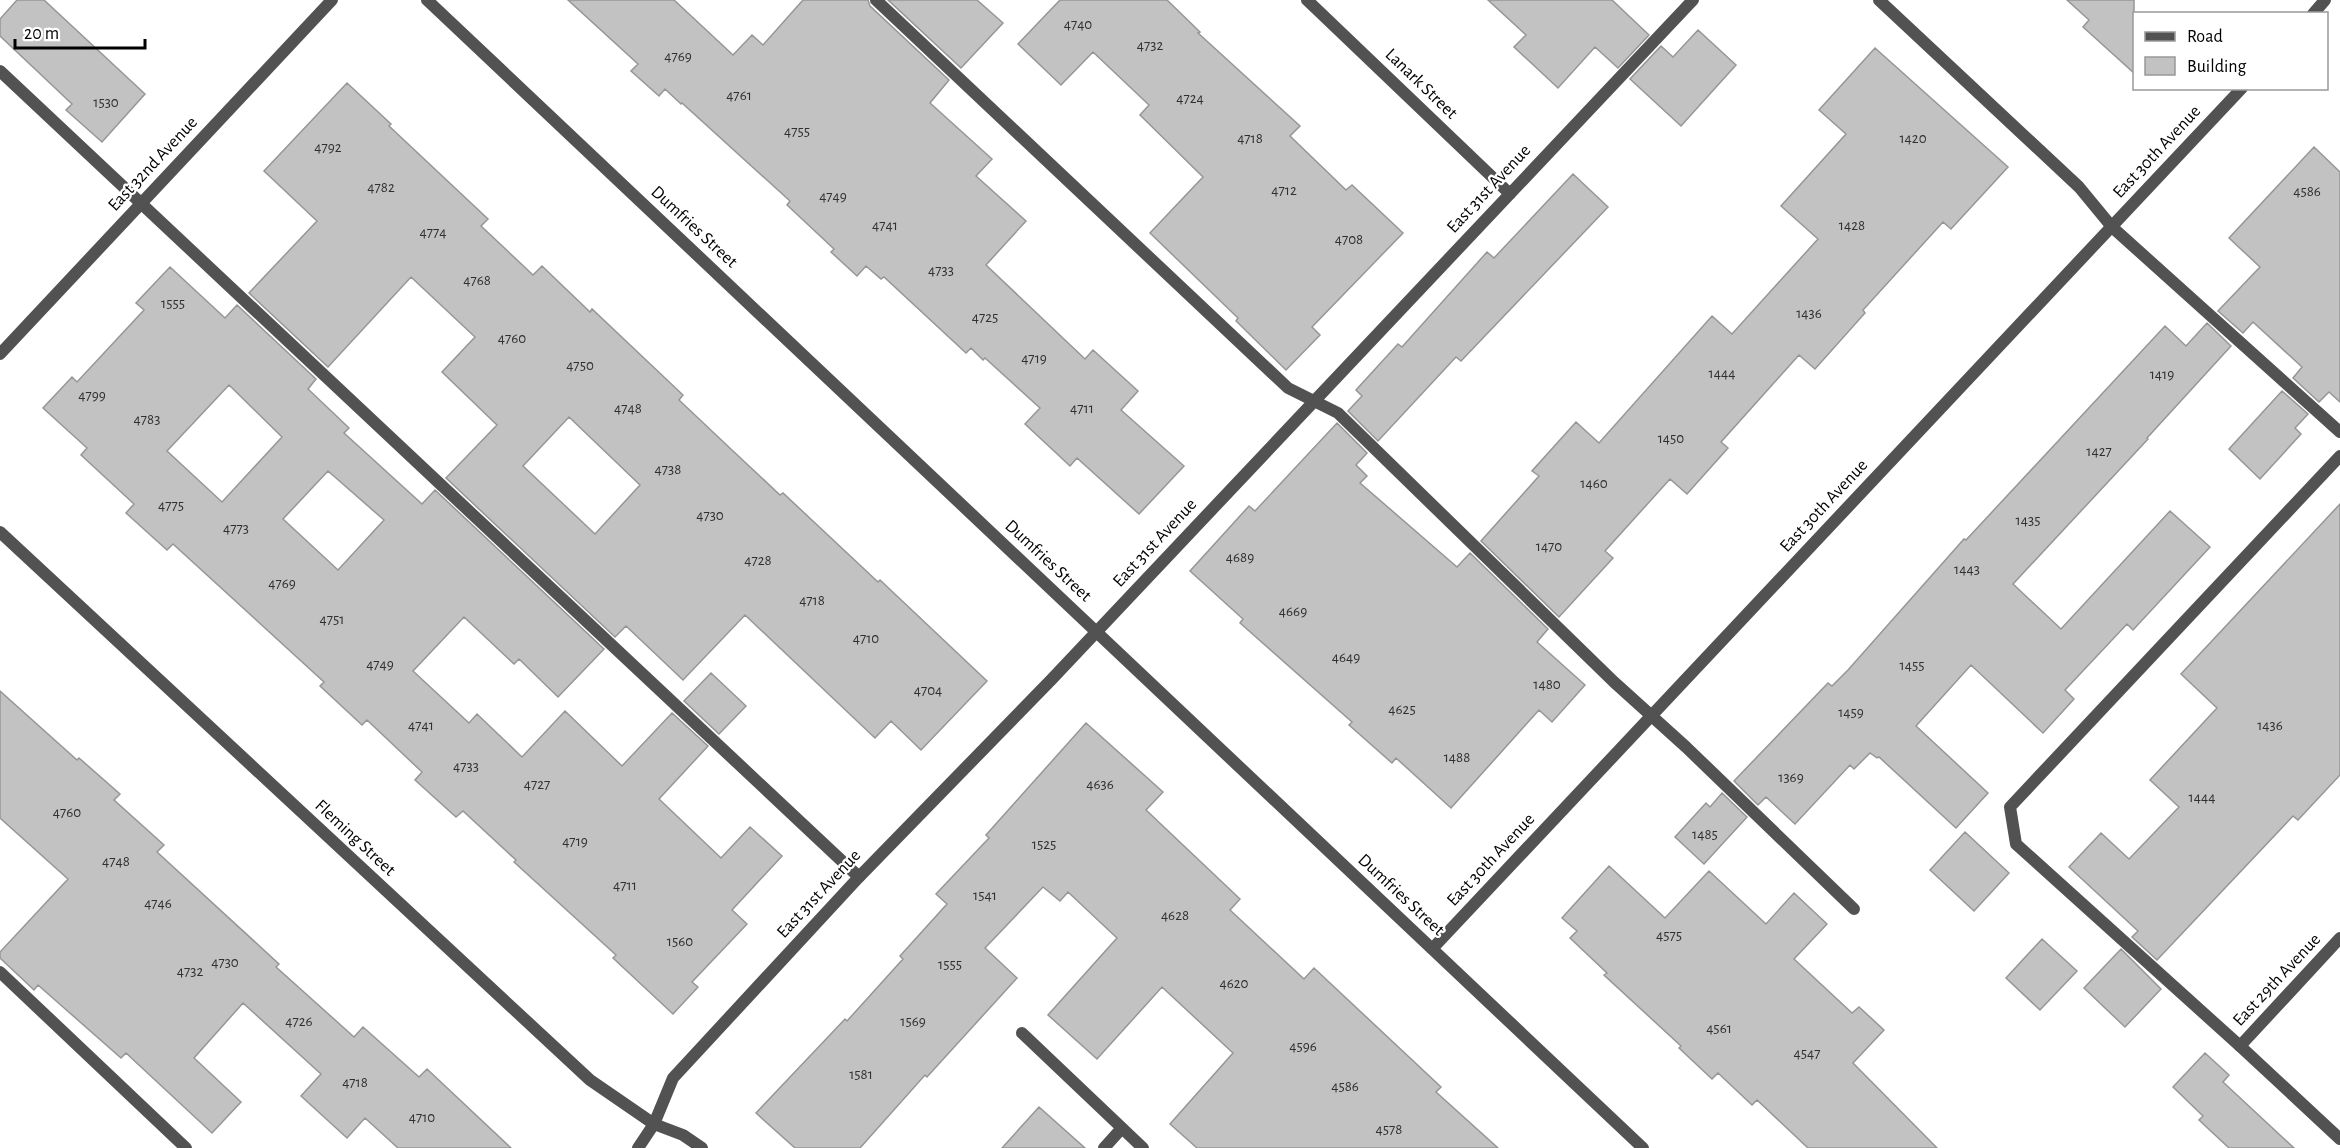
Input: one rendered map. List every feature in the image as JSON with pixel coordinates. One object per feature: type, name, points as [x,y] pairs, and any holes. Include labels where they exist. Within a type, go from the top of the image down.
[{"type":"street","name":"East 32nd Avenue","points":[[0,354],[332,0]]},
{"type":"street","name":"Dumfries Street","points":[[427,0],[1643,1148]]},
{"type":"street","points":[[876,0],[1288,388],[1338,413],[1614,682],[1652,715],[1854,909]]},
{"type":"street","name":"Lanark Street","points":[[1307,0],[1510,194]]},
{"type":"street","name":"East 31st Avenue","points":[[638,1148],[654,1124],[673,1078],[859,877],[1096,632],[1693,0]]},
{"type":"street","points":[[1879,0],[2079,187],[2112,227],[2340,432]]},
{"type":"street","points":[[2315,12],[2325,0]]},
{"type":"street","points":[[0,71],[859,877]]},
{"type":"street","name":"East 30th Avenue","points":[[1432,949],[2240,90]]},
{"type":"street","points":[[2340,456],[2010,807],[2016,844],[2340,1139]]},
{"type":"street","name":"Fleming Street","points":[[0,532],[590,1080],[654,1124],[683,1136],[702,1148]]},
{"type":"street","name":"East 29th Avenue","points":[[2240,1046],[2340,938]]},
{"type":"street","points":[[0,972],[186,1148]]},
{"type":"street","points":[[1022,1033],[1143,1148]]},
{"type":"street","points":[[1104,1148],[1122,1128]]},
{"type":"building","points":[[17,0],[44,0],[145,94],[102,142],[66,110],[72,104],[0,36],[0,19]]},
{"type":"building","points":[[568,0],[674,0],[733,55],[752,35],[763,45],[803,0],[868,0],[870,6],[949,80],[930,103],[992,159],[976,176],[1026,221],[986,265],[1085,359],[1093,350],[1138,391],[1121,410],[1184,466],[1139,514],[1077,458],[1070,466],[1025,424],[1040,408],[985,358],[983,360],[971,348],[966,353],[884,277],[881,279],[866,266],[857,276],[831,252],[834,249],[787,205],[790,201],[665,89],[659,96],[631,71],[638,64]]},
{"type":"building","points":[[888,0],[977,0],[1003,23],[961,68]]},
{"type":"building","points":[[1060,0],[1167,0],[1200,32],[1198,33],[1300,126],[1290,136],[1346,190],[1352,185],[1403,233],[1312,327],[1320,335],[1286,370],[1236,321],[1238,318],[1150,233],[1203,177],[1140,115],[1149,105],[1093,52],[1061,85],[1018,44]]},
{"type":"building","points":[[1488,0],[1612,0],[1649,35],[1618,68],[1595,47],[1558,88],[1514,47],[1526,35]]},
{"type":"building","points":[[2067,0],[2134,0],[2133,72],[2083,27],[2089,20]]},
{"type":"building","points":[[1698,30],[1736,65],[1681,126],[1630,79],[1661,46],[1673,57]]},
{"type":"building","points":[[1875,48],[2008,167],[1951,229],[1943,222],[1863,310],[1865,313],[1815,369],[1799,355],[1721,442],[1728,448],[1687,494],[1670,479],[1605,551],[1613,558],[1559,617],[1481,541],[1539,476],[1532,471],[1576,422],[1599,443],[1712,316],[1732,334],[1818,239],[1781,206],[1846,134],[1819,110]]},
{"type":"building","points":[[347,83],[488,219],[481,226],[533,275],[542,266],[590,312],[592,309],[683,395],[679,400],[733,451],[780,495],[783,493],[878,582],[880,580],[987,681],[921,750],[891,721],[875,738],[745,615],[683,680],[626,626],[615,637],[446,478],[497,425],[442,372],[475,337],[411,277],[328,367],[249,293],[317,221],[264,171]],"holes":[[[569,417],[640,485],[595,534],[523,466]]]},
{"type":"building","points":[[2314,147],[2340,172],[2340,402],[2329,392],[2319,402],[2293,378],[2302,367],[2253,322],[2243,333],[2218,311],[2260,267],[2229,238]]},
{"type":"building","points":[[1573,174],[1608,207],[1461,361],[1456,357],[1378,441],[1348,411],[1362,396],[1356,390],[1398,344],[1402,347],[1487,252],[1494,258]]},
{"type":"building","points":[[170,267],[225,318],[237,305],[316,379],[308,389],[349,428],[344,433],[422,504],[435,490],[604,649],[558,697],[519,659],[514,664],[464,617],[413,671],[469,723],[477,714],[522,757],[565,711],[622,766],[672,713],[708,746],[659,799],[721,858],[750,827],[782,856],[732,910],[747,924],[692,982],[698,987],[673,1014],[613,958],[616,955],[514,862],[516,860],[463,811],[456,817],[415,780],[422,772],[367,720],[362,725],[320,686],[324,682],[173,544],[167,550],[126,513],[134,504],[81,455],[87,448],[43,408],[72,377],[77,382],[144,310],[136,303]],"holes":[[[229,385],[282,437],[222,502],[167,451]],[[328,471],[384,520],[338,570],[283,519]]]},
{"type":"building","points":[[2207,323],[2231,346],[2013,584],[2061,629],[2170,511],[2210,547],[2133,630],[2127,624],[2065,690],[2074,699],[2043,733],[1971,665],[1916,726],[1988,793],[1956,828],[1879,757],[1870,753],[1854,769],[1850,765],[1795,824],[1766,797],[1758,805],[1734,781],[1828,683],[1832,686],[1848,670],[1964,539],[1966,540],[2165,326],[2186,346]]},
{"type":"building","points":[[2282,391],[2308,414],[2295,428],[2301,434],[2260,479],[2229,449]]},
{"type":"building","points":[[1337,423],[1367,453],[1356,465],[1367,476],[1360,483],[1457,567],[1470,553],[1548,629],[1537,642],[1585,685],[1552,722],[1539,710],[1451,808],[1396,758],[1392,763],[1349,725],[1352,722],[1240,623],[1243,619],[1190,571],[1249,506],[1255,511]]},
{"type":"building","points":[[2340,504],[2340,775],[2298,820],[2293,816],[2157,960],[2132,937],[2138,931],[2069,867],[2101,833],[2129,859],[2179,807],[2150,780],[2217,708],[2181,674]]},
{"type":"building","points":[[711,673],[746,706],[719,734],[684,701]]},
{"type":"building","points":[[0,691],[77,760],[79,758],[120,794],[114,800],[164,845],[157,852],[279,964],[276,967],[354,1037],[363,1027],[419,1077],[427,1069],[511,1148],[398,1148],[365,1118],[347,1138],[301,1096],[321,1074],[243,1003],[194,1058],[241,1102],[212,1133],[126,1053],[121,1058],[38,985],[34,990],[0,958],[0,952],[68,879],[0,818]]},
{"type":"building","points":[[1086,723],[1163,792],[1146,810],[1240,899],[1230,910],[1304,979],[1314,968],[1441,1087],[1436,1092],[1498,1148],[1197,1148],[1170,1124],[1233,1053],[1162,987],[1097,1059],[1048,1015],[1117,938],[1068,892],[1060,901],[1043,887],[985,948],[1017,978],[860,1148],[795,1148],[756,1113],[845,1019],[847,1021],[903,959],[900,956],[947,904],[936,894],[989,838],[986,835]]},
{"type":"building","points":[[1722,793],[1747,817],[1704,864],[1675,837],[1706,803],[1710,807]]},
{"type":"building","points":[[1965,832],[2009,873],[1974,911],[1930,870]]},
{"type":"building","points":[[1609,866],[1665,918],[1709,871],[1766,924],[1794,893],[1827,924],[1794,959],[1852,1013],[1859,1007],[1884,1030],[1853,1063],[1937,1148],[1808,1148],[1757,1100],[1752,1105],[1718,1073],[1712,1079],[1679,1048],[1681,1046],[1604,975],[1607,973],[1570,938],[1577,931],[1562,918]]},
{"type":"building","points":[[2042,939],[2077,971],[2040,1010],[2006,978]]},
{"type":"building","points":[[2121,949],[2161,989],[2125,1027],[2084,988]]},
{"type":"building","points":[[2205,1053],[2229,1075],[2223,1082],[2294,1148],[2229,1148],[2199,1120],[2203,1116],[2173,1087]]},
{"type":"building","points":[[1039,1107],[1085,1148],[1002,1148]]}]
